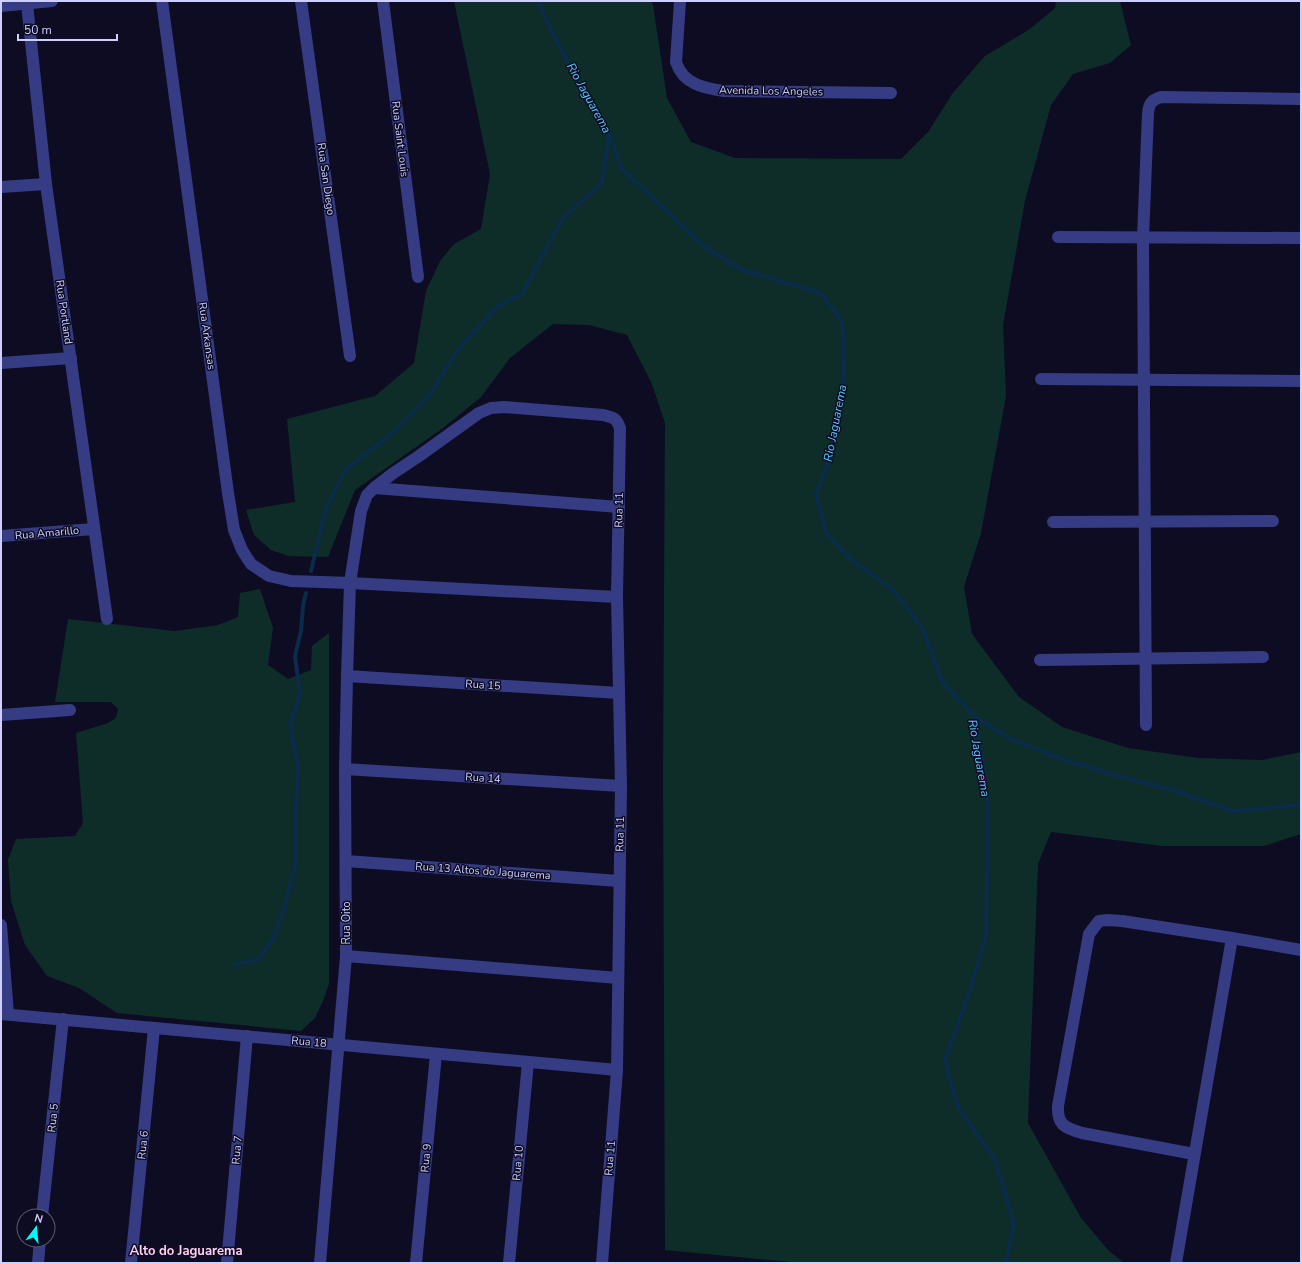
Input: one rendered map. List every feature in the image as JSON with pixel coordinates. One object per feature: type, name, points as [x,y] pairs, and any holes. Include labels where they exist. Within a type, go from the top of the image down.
[{"type":"street","points":[[1,6],[52,1]]},
{"type":"street","name":"Rua Arkansas","points":[[162,1],[234,530],[242,550],[251,564],[269,576],[291,581],[618,597]]},
{"type":"street","name":"Rua San Diego","points":[[301,1],[350,356]]},
{"type":"street","name":"Rua Saint Louis","points":[[383,1],[418,277]]},
{"type":"street","name":"Avenida Los Angeles","points":[[680,1],[676,62],[684,77],[694,84],[709,89],[724,91],[891,93]]},
{"type":"street","name":"Rua Portland","points":[[27,4],[46,184],[107,619]]},
{"type":"street","points":[[1146,725],[1143,238],[1149,104],[1154,99],[1161,97],[1301,99]]},
{"type":"street","points":[[1,187],[46,184]]},
{"type":"street","points":[[1058,237],[1301,238]]},
{"type":"street","points":[[1,363],[71,358]]},
{"type":"street","points":[[1041,379],[1301,381]]},
{"type":"street","name":"Rua 11","points":[[374,488],[479,413],[491,408],[504,407],[603,415],[618,421],[620,428],[618,597],[621,786],[617,1070],[602,1263]]},
{"type":"street","points":[[374,488],[619,507]]},
{"type":"street","name":"Rua Oito","points":[[320,1263],[346,956],[346,769],[350,583],[361,511],[367,495],[374,488]]},
{"type":"street","points":[[1053,522],[1273,521]]},
{"type":"street","name":"Rua Amarillo","points":[[1,536],[94,529]]},
{"type":"street","points":[[1040,660],[1263,657]]},
{"type":"street","name":"Rua 15","points":[[347,676],[620,693]]},
{"type":"street","points":[[1,715],[70,710]]},
{"type":"street","name":"Rua 14","points":[[346,769],[621,786]]},
{"type":"street","name":"Rua 13 Altos do Jaguarema","points":[[346,861],[619,881]]},
{"type":"street","points":[[1194,1154],[1082,1133],[1068,1128],[1061,1123],[1058,1114],[1058,1106],[1089,934],[1098,921],[1122,921],[1301,950]]},
{"type":"street","points":[[1,925],[5,1014]]},
{"type":"street","points":[[1176,1263],[1232,938]]},
{"type":"street","points":[[346,956],[618,978]]},
{"type":"street","name":"Rua 18","points":[[5,1014],[617,1070]]},
{"type":"street","name":"Rua 5","points":[[43,1208],[62,1019]]},
{"type":"street","name":"Rua 6","points":[[131,1263],[154,1028]]},
{"type":"street","name":"Rua 7","points":[[227,1263],[247,1036]]},
{"type":"street","name":"Rua 9","points":[[416,1263],[436,1054]]},
{"type":"street","name":"Rua 10","points":[[509,1263],[528,1062]]},
{"type":"street","points":[[38,1263],[39,1248]]},
{"type":"green space","points":[[454,1],[651,1],[653,5],[667,98],[691,142],[735,158],[901,159],[929,131],[952,94],[985,56],[1030,29],[1055,8],[1056,1],[1120,1],[1131,45],[1110,63],[1073,74],[1051,105],[1025,201],[1003,325],[1006,396],[981,533],[964,587],[972,634],[1019,697],[1062,727],[1128,748],[1198,758],[1262,760],[1301,752],[1301,834],[1264,846],[1162,846],[1051,832],[1038,864],[1028,1123],[1081,1218],[1109,1251],[1124,1263],[801,1263],[665,1250],[663,774],[665,423],[652,384],[627,335],[589,325],[553,324],[510,358],[481,397],[443,428],[355,490],[328,557],[289,556],[271,550],[254,535],[246,510],[295,502],[287,419],[375,396],[414,363],[426,291],[440,261],[454,244],[481,229],[490,174]]},
{"type":"green space","points":[[260,589],[273,628],[268,665],[288,679],[311,670],[312,646],[329,633],[329,984],[315,1018],[301,1031],[117,1013],[79,988],[47,976],[25,945],[11,901],[8,860],[16,839],[75,836],[83,823],[76,733],[108,723],[116,718],[118,709],[111,702],[55,702],[68,619],[175,631],[218,625],[238,617],[240,593]]},
{"type":"waterway","name":"Rio Jaguarema","points":[[538,1],[552,32],[583,91],[609,132],[621,168],[705,247],[742,270],[821,293],[842,321],[844,383],[830,459],[816,494],[826,533],[851,559],[893,590],[923,629],[942,682],[975,717],[984,769],[988,813],[986,936],[971,987],[945,1061],[958,1108],[995,1159],[1014,1223],[1006,1263]]},
{"type":"waterway","points":[[311,571],[326,508],[346,469],[395,431],[430,394],[460,347],[498,306],[522,294],[563,218],[602,183],[609,133]]},
{"type":"waterway","points":[[235,964],[258,960],[273,939],[283,911],[296,864],[298,764],[290,726],[300,694],[295,656],[301,631],[303,606],[306,593]]},
{"type":"waterway","points":[[975,717],[1013,740],[1062,759],[1114,775],[1173,790],[1232,811],[1301,804]]},
{"type":"district","name":"Alto do Jaguarema","points":[[186,1251]]}]
